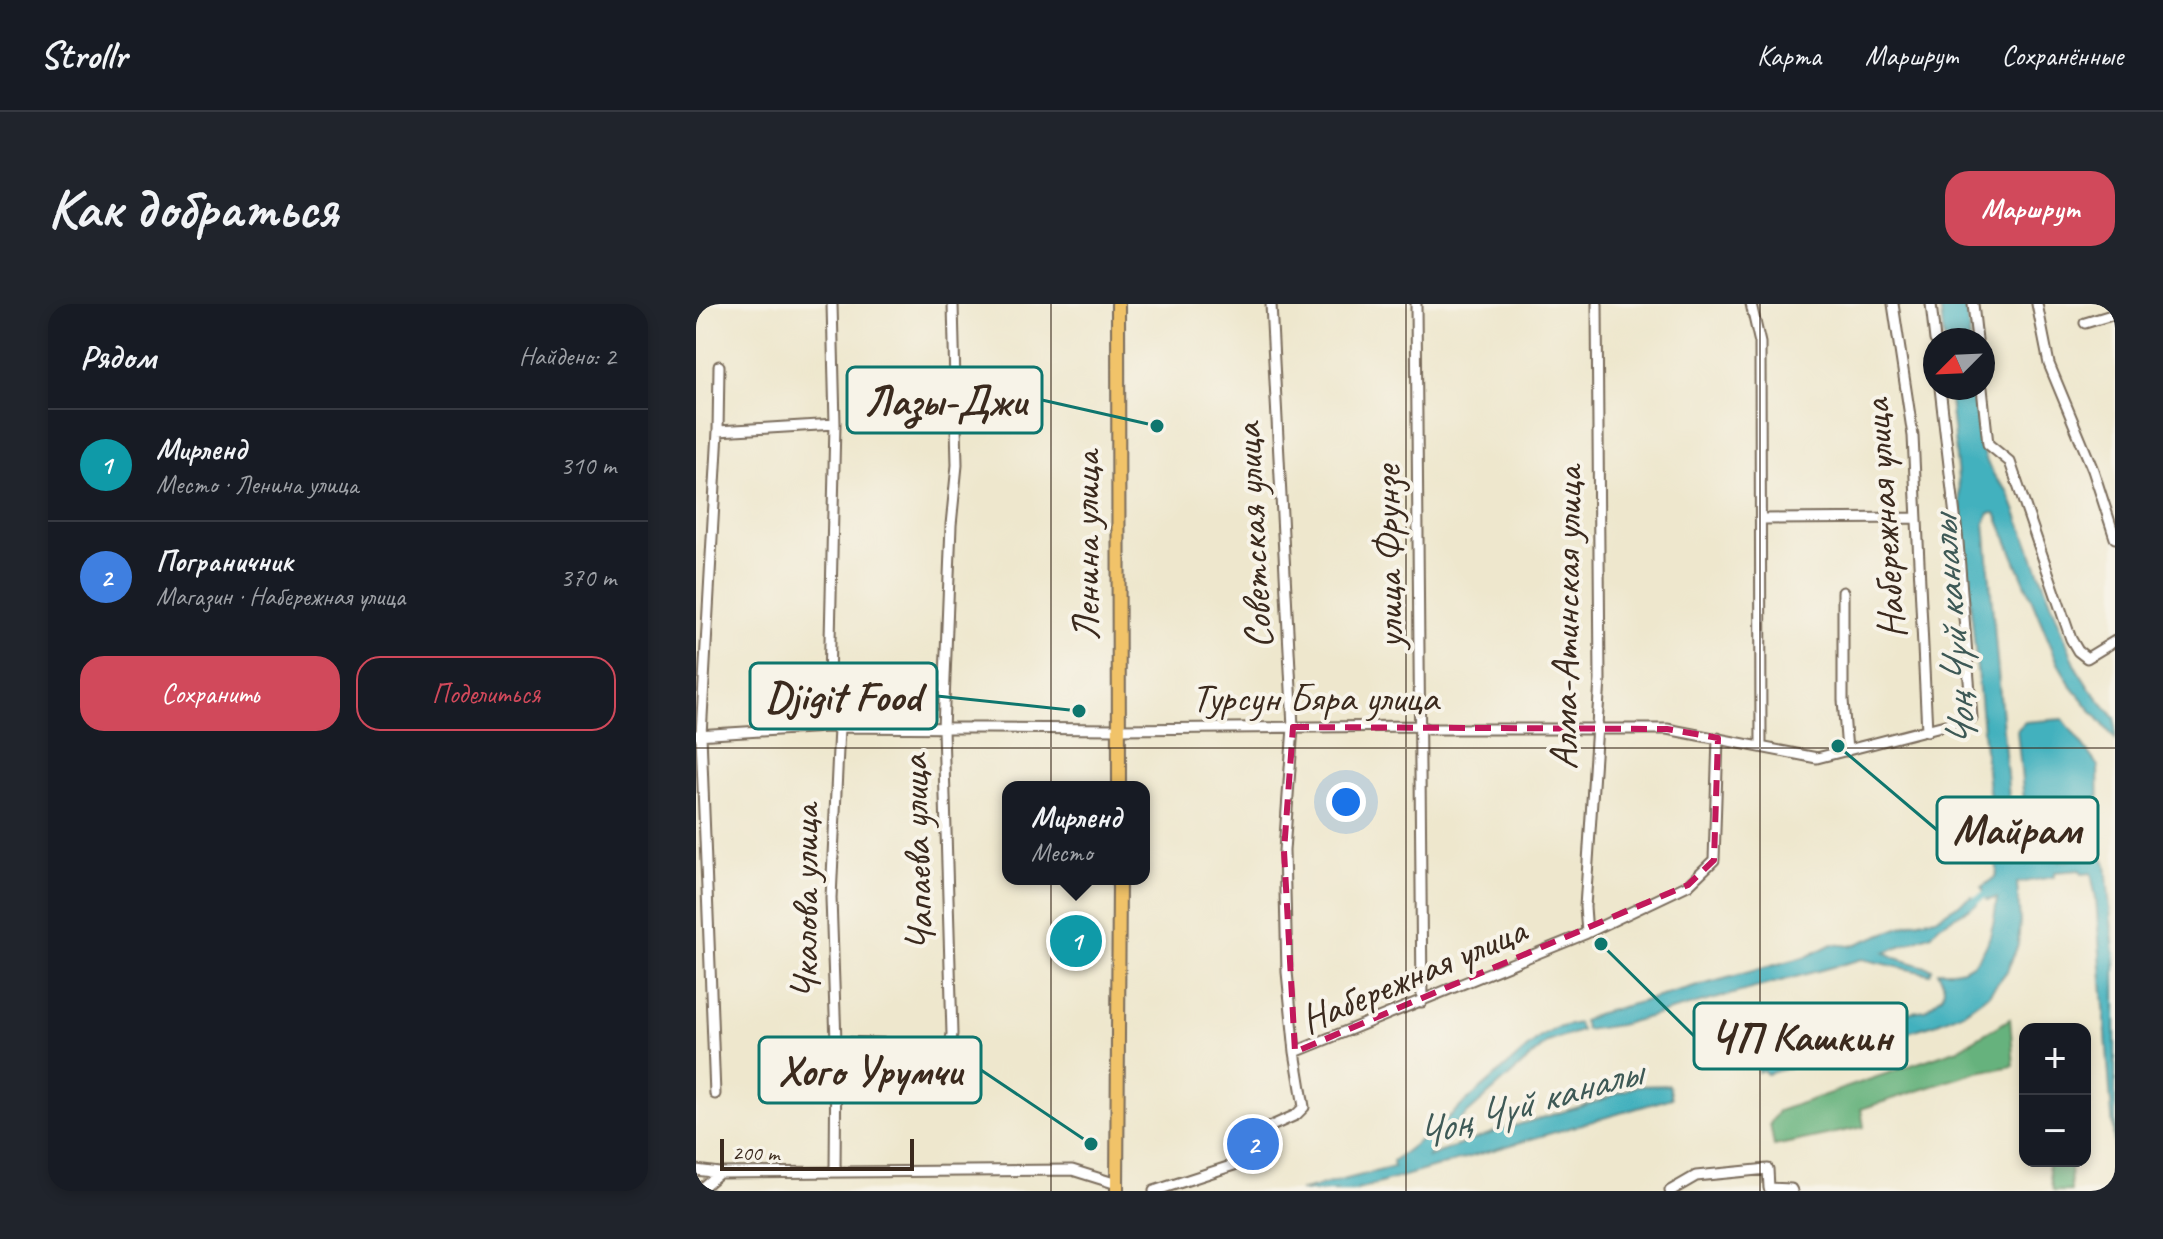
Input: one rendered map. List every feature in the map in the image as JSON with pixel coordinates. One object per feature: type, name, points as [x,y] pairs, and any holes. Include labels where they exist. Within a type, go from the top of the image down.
[{"type":"main road","name":"Ленина улица","points":[[1118,304],[1119,781]]},
{"type":"main road","points":[[1117,1188],[1119,885]]},
{"type":"street","name":"Чкалова улица","points":[[832,304],[835,424],[831,898],[836,1042],[835,1172]]},
{"type":"street","name":"Чапаева улица","points":[[951,1089],[943,729],[951,525],[957,465],[953,304]]},
{"type":"street","name":"Советская улица","points":[[1271,304],[1293,727],[1284,851],[1287,972],[1295,1052]]},
{"type":"street","name":"улица Фрунзе","points":[[1416,304],[1422,1002]]},
{"type":"street","name":"Алма-Атинская улица","points":[[1587,933],[1585,907],[1598,727],[1597,304]]},
{"type":"street","points":[[1751,304],[1760,343],[1761,747]]},
{"type":"street","name":"Набережная улица","points":[[1893,304],[1913,436],[1927,731]]},
{"type":"street","points":[[1931,304],[1934,328]]},
{"type":"street","points":[[1973,304],[1976,328]]},
{"type":"street","points":[[2037,304],[2049,364],[2093,470],[2115,538]]},
{"type":"street","points":[[2085,323],[2115,314]]},
{"type":"street","points":[[715,1094],[699,735],[718,431],[719,366]]},
{"type":"street","name":"Турсун Бяра улица","points":[[699,735],[833,728],[1598,727],[1667,729],[1817,758],[1927,731],[1972,718],[1958,542],[1941,400]]},
{"type":"street","points":[[1983,400],[1988,444],[2010,462],[2071,639],[2087,658],[2115,641]]},
{"type":"street","points":[[718,431],[835,424]]},
{"type":"street","points":[[1762,519],[1917,518]]},
{"type":"street","points":[[1843,592],[1843,700],[1847,751]]},
{"type":"street","name":"Набережная улица","points":[[1154,1191],[1234,1165],[1259,1151],[1267,1128],[1296,1115],[1304,1107],[1295,1052],[1587,933],[1688,885],[1714,860],[1718,738]]},
{"type":"street","points":[[836,1042],[950,1045]]},
{"type":"street","points":[[1670,1191],[1696,1176],[1768,1169],[1769,1188],[1792,1191]]},
{"type":"street","points":[[696,1170],[719,1173],[1072,1170],[1117,1188]]},
{"type":"street","points":[[698,1191],[719,1173]]},
{"type":"highlighted area","points":[[1293,727],[1667,729],[1718,738],[1714,860],[1688,885],[1295,1052],[1284,851]]},
{"type":"green space","points":[[2010,1019],[2014,1066],[1977,1072],[1861,1109],[1864,1127],[1774,1146],[1770,1124],[1778,1111],[1958,1049]]},
{"type":"green space","points":[[2048,1167],[2070,1167],[2071,1191],[2053,1191]]},
{"type":"water","points":[[1940,304],[1966,304],[1969,328],[1943,328]]},
{"type":"water","points":[[1950,400],[1976,400],[1985,457],[1998,481],[2008,491],[2077,669],[2115,718],[2115,739],[2072,687],[2058,663],[1996,513],[1989,513],[1985,523],[2014,856],[2051,853],[2051,859],[2067,860],[2093,852],[2101,853],[2106,864],[2115,965],[2115,1158],[2096,898],[2091,873],[2082,874],[2080,870],[2054,872],[2054,877],[2017,883],[2018,945],[2007,971],[1989,994],[1964,1012],[1935,1024],[1767,1074],[1763,1070],[1758,1072],[1755,1061],[1760,1053],[1878,1017],[1925,1010],[1943,995],[1944,986],[1938,971],[1969,966],[1987,945],[1997,898],[1987,900],[1982,887],[1995,877],[1997,871]]},
{"type":"water","points":[[2063,719],[2098,766],[2099,813],[2025,811],[2017,730],[2025,722]]},
{"type":"water","points":[[1972,896],[1977,904],[1938,926],[1932,934],[1885,952],[1932,969],[1930,974],[1862,959],[1619,1025],[1586,1030],[1583,1021],[1596,1014],[1808,956],[1832,944],[1851,946],[1914,922],[1936,918]]},
{"type":"water","points":[[1578,1023],[1581,1031],[1548,1042],[1435,1142],[1428,1157],[1497,1131],[1596,1102],[1637,1086],[1669,1085],[1672,1098],[1353,1191],[1299,1191],[1394,1167],[1393,1161],[1436,1128],[1539,1038],[1557,1028]]},
{"type":"waterway","name":"Чоң Чүй каналы","points":[[1969,904],[1993,890]]},
{"type":"place","name":"Лазы-Джи","points":[[1157,426]]},
{"type":"place","name":"Djigit Food","points":[[1079,711]]},
{"type":"place","name":"Майрам","points":[[1838,746]]},
{"type":"place","name":"Мирленд","points":[[1076,941]]},
{"type":"place","name":"ЧП Кашкин","points":[[1601,944]]},
{"type":"place","name":"Хого Урумчи","points":[[1091,1144]]},
{"type":"place","name":"Пограничник","points":[[1253,1144]]}]
